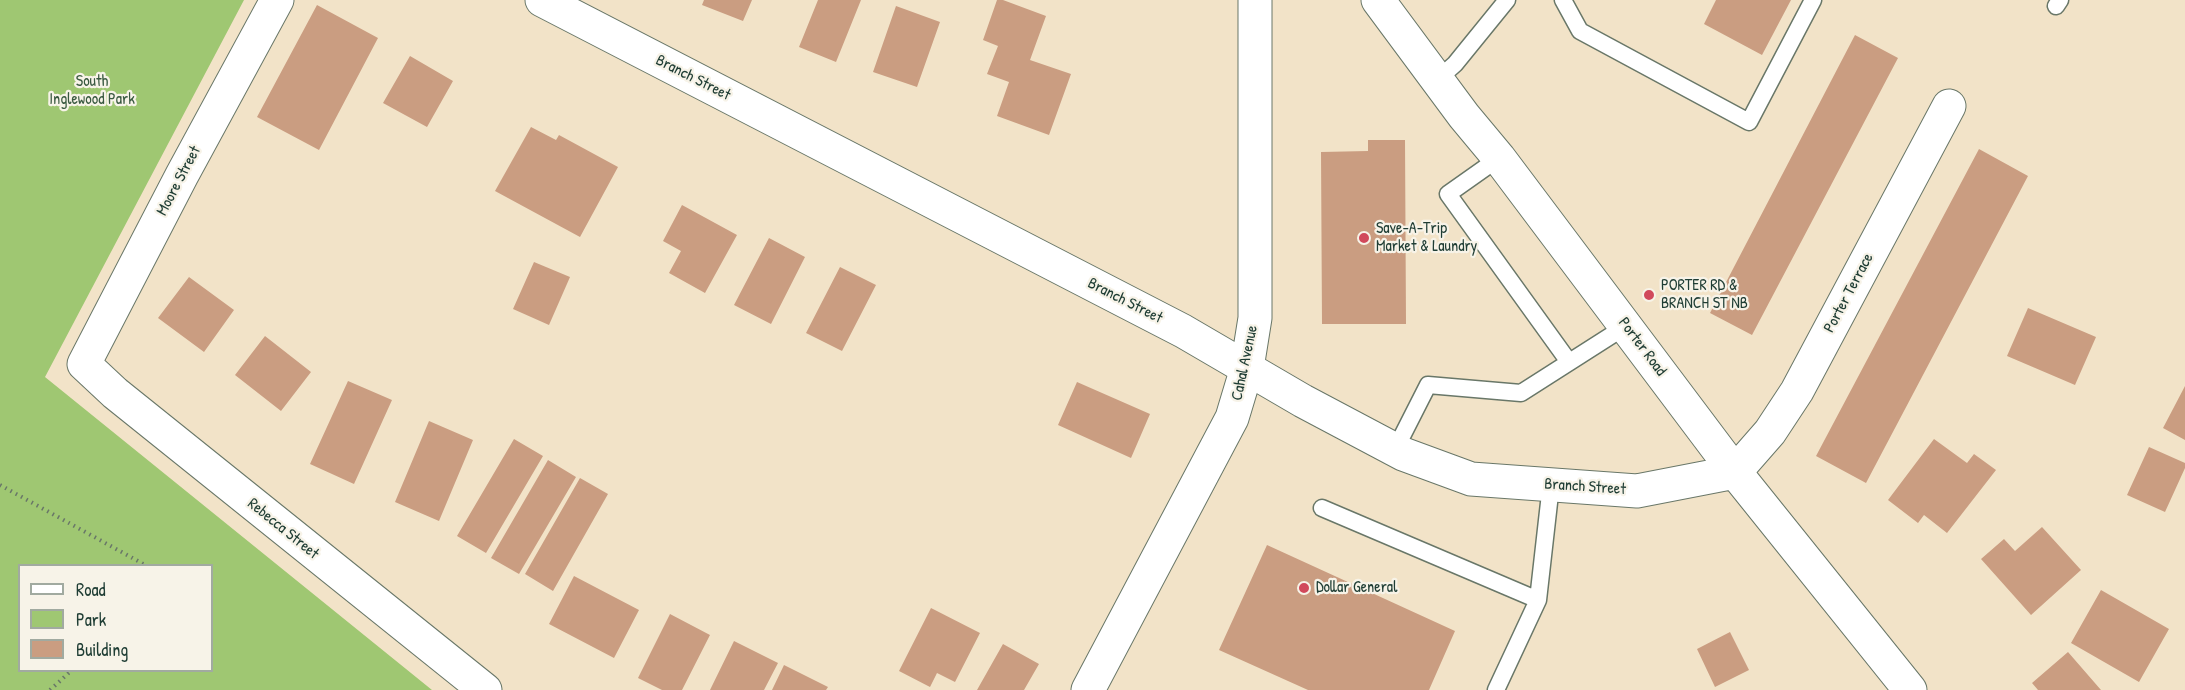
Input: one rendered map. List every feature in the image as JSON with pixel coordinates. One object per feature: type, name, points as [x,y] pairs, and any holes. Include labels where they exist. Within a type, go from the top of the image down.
[{"type":"street","name":"Moore Street","points":[[84,364],[182,175],[277,0]]},
{"type":"street","name":"Branch Street","points":[[542,0],[1183,331],[1304,402],[1395,450],[1471,479],[1637,491],[1736,472]]},
{"type":"street","name":"Cahal Avenue","points":[[1088,690],[1232,418],[1247,368],[1255,318],[1255,0]]},
{"type":"street","name":"Porter Road","points":[[1378,0],[1736,472],[1910,690]]},
{"type":"street","name":"Porter Terrace","points":[[1736,472],[1770,432],[1797,391],[1949,106]]},
{"type":"street","name":"Rebecca Street","points":[[84,364],[115,393],[485,690]]},
{"type":"lane","points":[[1437,80],[1455,64],[1507,0]]},
{"type":"lane","points":[[1563,0],[1580,31],[1749,122],[1814,0]]},
{"type":"lane","points":[[1499,158],[1448,194],[1569,362]]},
{"type":"lane","points":[[1395,450],[1428,386],[1521,393],[1626,326]]},
{"type":"lane","points":[[1496,690],[1538,600],[1551,485]]},
{"type":"lane","points":[[1322,508],[1538,600]]},
{"type":"path","points":[[0,485],[143,564]]},
{"type":"path","points":[[50,690],[70,672]]},
{"type":"green space","name":"South Inglewood Park","points":[[0,0],[244,0],[45,377],[432,690],[0,690]]},
{"type":"building","points":[[704,0],[752,0],[743,21],[702,5]]},
{"type":"building","points":[[818,0],[861,0],[836,62],[799,47]]},
{"type":"building","points":[[997,0],[1003,0],[1046,16],[1030,60],[1071,74],[1049,135],[997,116],[1009,82],[987,74],[998,46],[983,40]]},
{"type":"building","points":[[1716,0],[1791,0],[1762,55],[1704,24]]},
{"type":"building","points":[[317,5],[378,38],[319,150],[257,117]]},
{"type":"building","points":[[896,6],[940,22],[917,87],[873,72]]},
{"type":"building","points":[[1855,35],[1898,58],[1752,335],[1710,313]]},
{"type":"building","points":[[410,56],[453,81],[427,127],[383,103]]},
{"type":"building","points":[[531,127],[556,140],[559,135],[618,167],[580,237],[495,191]]},
{"type":"building","name":"Save-A-Trip Market & Laundry","points":[[1368,140],[1405,140],[1406,324],[1322,324],[1321,152],[1368,151]]},
{"type":"building","points":[[1979,149],[2028,176],[1866,483],[1816,456]]},
{"type":"building","points":[[682,205],[737,235],[705,293],[669,273],[681,251],[663,241]]},
{"type":"building","points":[[769,238],[805,257],[771,324],[734,305]]},
{"type":"building","points":[[534,262],[570,277],[549,325],[513,309]]},
{"type":"building","points":[[840,267],[876,285],[842,351],[806,333]]},
{"type":"building","points":[[189,277],[234,310],[204,352],[158,318]]},
{"type":"building","points":[[2028,308],[2096,337],[2075,385],[2007,356]]},
{"type":"building","points":[[265,336],[311,372],[281,411],[235,375]]},
{"type":"building","points":[[348,381],[392,400],[354,484],[310,464]]},
{"type":"building","points":[[1077,382],[1150,414],[1131,458],[1058,425]]},
{"type":"building","points":[[2185,386],[2185,440],[2163,428]]},
{"type":"building","points":[[429,421],[473,440],[439,521],[395,502]]},
{"type":"building","points":[[514,439],[543,456],[486,553],[457,536]]},
{"type":"building","points":[[1934,439],[1967,463],[1974,454],[1996,470],[1947,533],[1924,515],[1918,523],[1888,500]]},
{"type":"building","points":[[2149,447],[2185,463],[2185,468],[2165,512],[2127,495]]},
{"type":"building","points":[[548,460],[576,477],[519,574],[491,558]]},
{"type":"building","points":[[580,478],[608,494],[553,591],[525,574]]},
{"type":"building","points":[[2042,527],[2081,570],[2031,615],[1981,559],[2004,539],[2015,551]]},
{"type":"building","name":"Dollar General","points":[[1267,545],[1455,631],[1429,690],[1308,690],[1219,650]]},
{"type":"building","points":[[574,576],[639,610],[614,658],[549,624]]},
{"type":"building","points":[[2101,590],[2169,629],[2139,682],[2071,643]]},
{"type":"building","points":[[931,608],[980,633],[955,682],[937,673],[930,687],[899,671]]},
{"type":"building","points":[[670,614],[710,635],[682,690],[662,690],[638,678]]},
{"type":"building","points":[[1730,632],[1749,670],[1715,687],[1697,649]]},
{"type":"building","points":[[734,641],[778,663],[764,690],[710,690]]},
{"type":"building","points":[[1003,644],[1039,664],[1024,690],[977,690]]},
{"type":"building","points":[[2068,652],[2101,690],[2038,690],[2032,683]]},
{"type":"building","points":[[784,665],[828,687],[826,690],[772,690]]},
{"type":"place","name":"Save-A-Trip Market & Laundry","points":[[1364,238]]},
{"type":"place","name":"PORTER RD & BRANCH ST NB","points":[[1649,295]]},
{"type":"place","name":"Dollar General","points":[[1304,588]]}]
